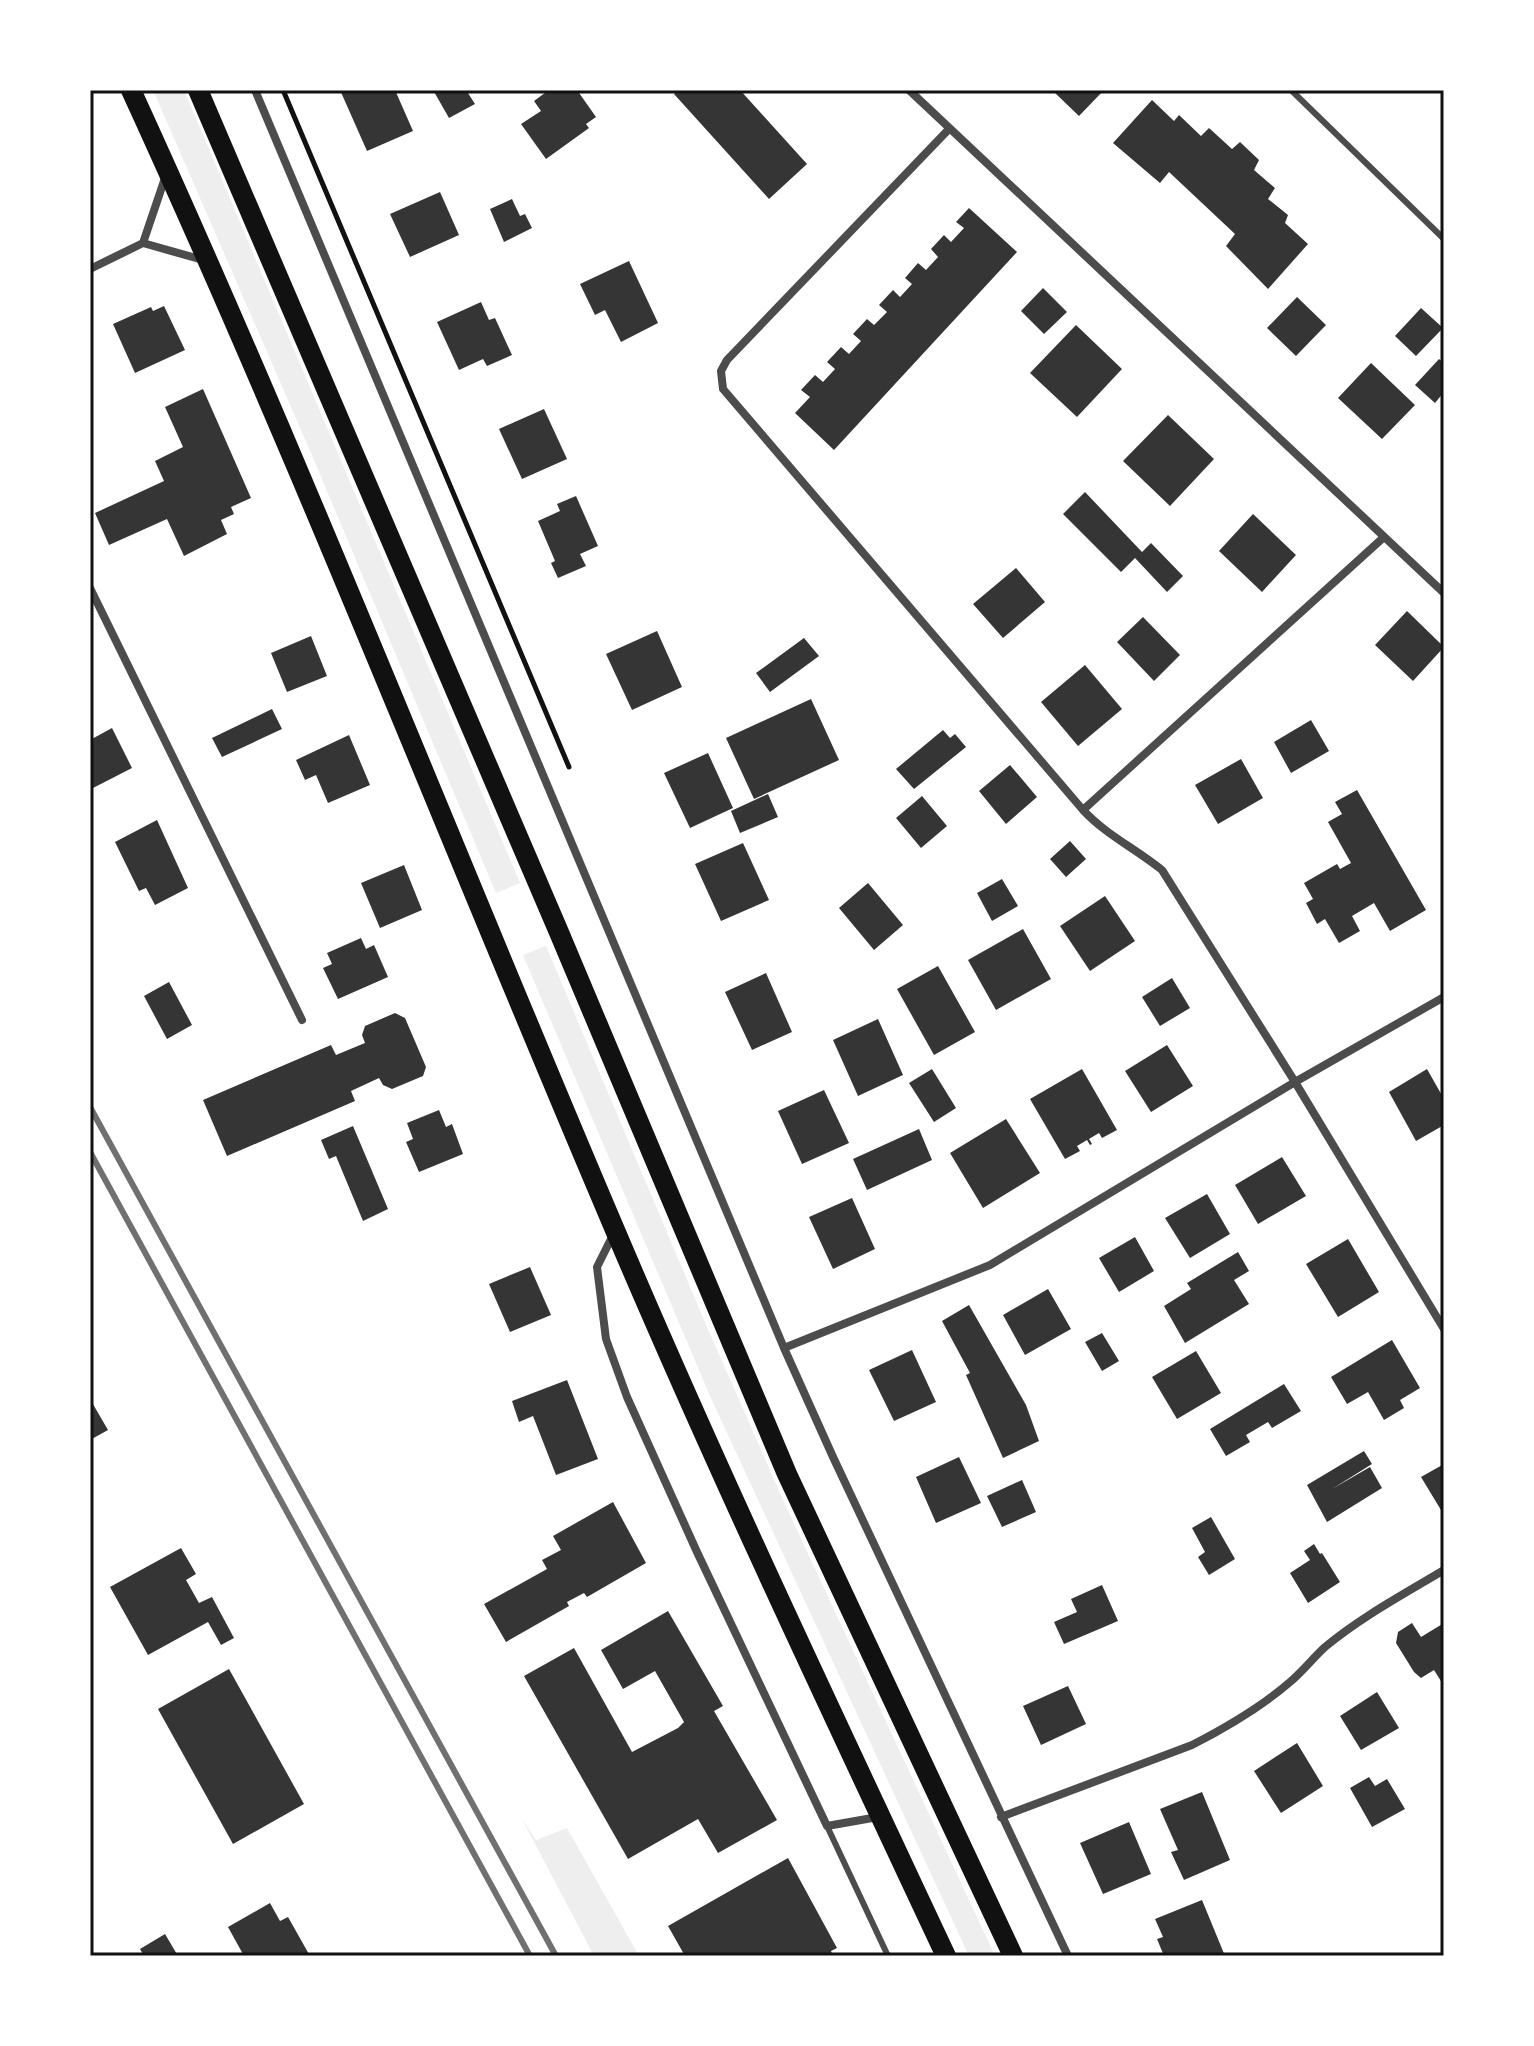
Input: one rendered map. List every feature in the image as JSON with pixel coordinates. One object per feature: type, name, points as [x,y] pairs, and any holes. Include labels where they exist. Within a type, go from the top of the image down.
[{"type":"main road","points":[[131,90],[208,261],[475,890],[615,1231],[730,1492],[946,1956]]},
{"type":"main road","points":[[198,90],[787,1474],[1013,1956]]},
{"type":"street","points":[[255,90],[784,1348],[1068,1956]]},
{"type":"street","points":[[909,90],[1444,593]]},
{"type":"street","points":[[949,129],[727,360],[721,371],[723,389],[1083,810],[1100,828],[1162,870],[1444,1329]]},
{"type":"street","points":[[143,243],[168,171]]},
{"type":"street","points":[[90,269],[143,243],[208,261]]},
{"type":"street","points":[[1083,810],[1384,537]]},
{"type":"street","points":[[90,588],[302,1020]]},
{"type":"street","points":[[784,1348],[990,1265],[1295,1082],[1444,997]]},
{"type":"street","points":[[615,1231],[597,1267],[606,1339],[627,1397],[697,1552],[827,1826],[880,1817]]},
{"type":"street","points":[[1001,1817],[1192,1745],[1220,1731],[1254,1711],[1292,1681],[1326,1647],[1359,1623],[1444,1570]]},
{"type":"lane","points":[[1291,90],[1444,239]]},
{"type":"lane","points":[[827,1826],[888,1956]]},
{"type":"path","points":[[283,90],[569,767]]},
{"type":"shaded area","points":[[153,90],[184,90],[520,883],[496,893],[311,453]]},
{"type":"shaded area","points":[[546,946],[784,1502],[995,1956],[969,1956],[710,1396],[523,955]]},
{"type":"shaded area","points":[[521,1817],[536,1840],[567,1828],[639,1956],[594,1956]]},
{"type":"building","points":[[340,90],[395,90],[413,131],[367,151]]},
{"type":"building","points":[[433,90],[466,90],[475,104],[449,118]]},
{"type":"building","points":[[549,90],[577,90],[596,117],[586,124],[589,128],[546,159],[521,124],[541,111],[534,101]]},
{"type":"building","points":[[679,90],[740,90],[807,164],[769,199],[674,94]]},
{"type":"building","points":[[1104,90],[1079,116],[1054,92]]},
{"type":"building","points":[[1152,100],[1174,121],[1179,115],[1201,136],[1209,128],[1232,149],[1240,142],[1259,160],[1254,170],[1275,188],[1268,199],[1288,215],[1285,223],[1308,244],[1268,289],[1226,246],[1235,234],[1169,172],[1160,183],[1113,143]]},
{"type":"building","points":[[440,192],[459,235],[410,257],[390,214]]},
{"type":"building","points":[[512,199],[520,216],[525,214],[532,228],[504,242],[490,209]]},
{"type":"building","points":[[969,208],[1017,252],[834,450],[795,413],[810,397],[801,390],[815,375],[823,382],[835,369],[827,362],[841,347],[849,354],[861,341],[853,334],[867,319],[874,325],[887,312],[879,305],[893,290],[900,297],[912,284],[905,278],[918,263],[926,270],[938,257],[931,249],[944,235],[951,242],[964,228],[956,222]]},
{"type":"building","points":[[629,261],[658,323],[621,342],[605,310],[595,315],[580,284]]},
{"type":"building","points":[[1043,288],[1067,312],[1044,334],[1021,311]]},
{"type":"building","points":[[1297,297],[1326,325],[1296,356],[1267,328]]},
{"type":"building","points":[[481,302],[489,320],[495,318],[512,355],[487,366],[483,359],[459,370],[437,322]]},
{"type":"building","points":[[164,306],[185,350],[135,373],[113,324],[151,307],[153,311]]},
{"type":"building","points":[[1421,308],[1443,328],[1416,356],[1395,336]]},
{"type":"building","points":[[1076,325],[1122,369],[1077,417],[1030,373]]},
{"type":"building","points":[[1439,359],[1444,363],[1444,392],[1435,403],[1415,385]]},
{"type":"building","points":[[1371,363],[1415,405],[1382,439],[1338,398]]},
{"type":"building","points":[[203,389],[251,498],[231,507],[234,514],[221,520],[227,534],[184,556],[167,519],[109,545],[95,513],[164,481],[155,461],[183,447],[165,407]]},
{"type":"building","points":[[544,409],[567,459],[522,479],[499,429]]},
{"type":"building","points":[[1168,415],[1214,459],[1170,506],[1123,461]]},
{"type":"building","points":[[1085,492],[1142,552],[1151,543],[1183,576],[1167,592],[1135,558],[1121,572],[1063,514]]},
{"type":"building","points":[[576,496],[598,546],[580,554],[586,566],[558,578],[551,563],[555,561],[538,521],[560,511],[557,504]]},
{"type":"building","points":[[1253,514],[1296,555],[1262,592],[1219,551]]},
{"type":"building","points":[[1016,568],[1045,602],[1003,638],[973,604]]},
{"type":"building","points":[[1407,611],[1444,647],[1413,681],[1375,645]]},
{"type":"building","points":[[1143,617],[1180,655],[1154,681],[1117,642]]},
{"type":"building","points":[[657,631],[682,687],[632,710],[606,654]]},
{"type":"building","points":[[311,636],[327,676],[287,692],[271,653]]},
{"type":"building","points":[[804,638],[819,656],[770,692],[756,673]]},
{"type":"building","points":[[1085,665],[1122,709],[1078,746],[1041,702]]},
{"type":"building","points":[[811,699],[839,760],[754,799],[726,738]]},
{"type":"building","points":[[272,709],[282,729],[222,757],[212,738]]},
{"type":"building","points":[[1311,720],[1329,751],[1291,773],[1274,742]]},
{"type":"building","points":[[112,728],[132,768],[93,788],[90,781],[90,740]]},
{"type":"building","points":[[943,730],[950,738],[955,734],[966,747],[914,789],[896,769]]},
{"type":"building","points":[[349,735],[370,785],[328,803],[316,775],[305,780],[296,760]]},
{"type":"building","points":[[708,753],[733,808],[690,828],[664,773]]},
{"type":"building","points":[[1241,759],[1263,798],[1218,824],[1195,785]]},
{"type":"building","points":[[1010,765],[1037,797],[1006,824],[979,791]]},
{"type":"building","points":[[1357,790],[1426,910],[1390,931],[1374,903],[1352,916],[1360,931],[1339,943],[1325,919],[1317,924],[1306,903],[1313,899],[1304,883],[1337,864],[1340,869],[1351,863],[1328,822],[1342,814],[1335,802]]},
{"type":"building","points":[[768,794],[778,817],[740,833],[731,811]]},
{"type":"building","points":[[922,796],[947,826],[921,848],[896,818]]},
{"type":"building","points":[[157,820],[188,888],[155,905],[146,888],[139,891],[115,842]]},
{"type":"building","points":[[1070,841],[1086,859],[1066,877],[1050,859]]},
{"type":"building","points":[[743,843],[769,900],[721,921],[695,864]]},
{"type":"building","points":[[404,865],[422,910],[380,928],[361,883]]},
{"type":"building","points":[[1002,879],[1018,906],[992,921],[977,893]]},
{"type":"building","points":[[868,883],[903,925],[874,950],[839,908]]},
{"type":"building","points":[[1105,896],[1135,941],[1090,971],[1060,926]]},
{"type":"building","points":[[1023,929],[1051,979],[996,1010],[968,960]]},
{"type":"building","points":[[361,938],[366,949],[374,945],[388,977],[338,999],[323,968],[332,964],[327,953]]},
{"type":"building","points":[[938,966],[975,1032],[934,1055],[897,989]]},
{"type":"building","points":[[766,973],[792,1032],[752,1050],[725,992]]},
{"type":"building","points":[[1172,978],[1190,1008],[1160,1026],[1142,997]]},
{"type":"building","points":[[169,982],[192,1025],[167,1039],[144,996]]},
{"type":"building","points":[[395,1013],[405,1018],[426,1067],[423,1076],[392,1089],[383,1085],[379,1078],[351,1091],[355,1101],[227,1156],[203,1100],[331,1045],[336,1055],[365,1043],[362,1035],[365,1026]]},
{"type":"building","points":[[878,1019],[903,1075],[858,1096],[833,1040]]},
{"type":"building","points":[[1167,1045],[1193,1086],[1151,1112],[1125,1071]]},
{"type":"building","points":[[932,1069],[956,1108],[934,1122],[909,1083]]},
{"type":"building","points":[[1082,1069],[1117,1130],[1102,1138],[1099,1133],[1089,1139],[1092,1144],[1087,1140],[1077,1146],[1080,1151],[1065,1159],[1030,1099]]},
{"type":"building","points":[[1427,1069],[1444,1099],[1444,1125],[1416,1141],[1389,1092]]},
{"type":"building","points":[[824,1090],[849,1143],[802,1164],[778,1111]]},
{"type":"building","points":[[439,1110],[446,1127],[452,1124],[463,1154],[419,1172],[406,1142],[413,1139],[407,1123]]},
{"type":"building","points":[[1006,1119],[1040,1173],[983,1208],[950,1153]]},
{"type":"building","points":[[353,1126],[388,1209],[363,1221],[336,1156],[329,1159],[321,1140]]},
{"type":"building","points":[[919,1129],[932,1160],[867,1190],[853,1159]]},
{"type":"building","points":[[1282,1157],[1306,1196],[1258,1224],[1235,1185]]},
{"type":"building","points":[[1207,1194],[1230,1234],[1190,1258],[1165,1218]]},
{"type":"building","points":[[852,1198],[875,1249],[833,1269],[809,1217]]},
{"type":"building","points":[[1135,1237],[1154,1271],[1119,1292],[1099,1258]]},
{"type":"building","points":[[1348,1239],[1379,1292],[1338,1317],[1306,1264]]},
{"type":"building","points":[[1238,1252],[1249,1271],[1234,1280],[1249,1304],[1185,1343],[1164,1306],[1191,1289],[1187,1283]]},
{"type":"building","points":[[530,1267],[551,1315],[510,1332],[489,1284]]},
{"type":"building","points":[[1048,1289],[1071,1329],[1025,1355],[1003,1315]]},
{"type":"building","points":[[969,1305],[1026,1405],[1039,1441],[1003,1458],[966,1375],[970,1373],[942,1321]]},
{"type":"building","points":[[1102,1333],[1119,1361],[1102,1371],[1085,1342]]},
{"type":"building","points":[[1392,1340],[1420,1388],[1400,1400],[1404,1408],[1384,1420],[1368,1392],[1347,1404],[1331,1377]]},
{"type":"building","points":[[912,1350],[936,1402],[894,1421],[869,1370]]},
{"type":"building","points":[[1196,1351],[1221,1393],[1177,1419],[1152,1377]]},
{"type":"building","points":[[567,1380],[598,1459],[556,1475],[533,1416],[519,1422],[512,1401]]},
{"type":"building","points":[[1284,1384],[1301,1411],[1272,1428],[1268,1422],[1246,1435],[1250,1442],[1226,1456],[1210,1429]]},
{"type":"building","points":[[90,1399],[108,1430],[90,1440]]},
{"type":"building","points":[[1364,1451],[1372,1464],[1332,1489],[1370,1467],[1382,1488],[1327,1522],[1307,1485]]},
{"type":"building","points":[[959,1457],[981,1503],[936,1523],[916,1477]]},
{"type":"building","points":[[1444,1464],[1444,1515],[1421,1477]]},
{"type":"building","points":[[1022,1480],[1036,1512],[1002,1527],[987,1496]]},
{"type":"building","points":[[613,1502],[646,1563],[587,1597],[584,1593],[567,1602],[569,1606],[506,1642],[484,1604],[547,1569],[542,1560],[561,1550],[553,1536]]},
{"type":"building","points":[[1211,1517],[1235,1559],[1209,1575],[1198,1557],[1205,1552],[1192,1528]]},
{"type":"building","points":[[1314,1544],[1340,1582],[1308,1603],[1290,1573],[1310,1560],[1304,1551]]},
{"type":"building","points":[[181,1548],[196,1574],[186,1580],[199,1603],[212,1597],[234,1638],[221,1645],[208,1622],[148,1655],[110,1587]]},
{"type":"building","points":[[1102,1585],[1118,1621],[1064,1644],[1054,1622],[1077,1612],[1071,1599]]},
{"type":"building","points":[[668,1611],[723,1706],[714,1711],[777,1820],[718,1853],[698,1819],[628,1859],[524,1676],[574,1648],[632,1752],[684,1722],[655,1671],[623,1689],[601,1650]]},
{"type":"building","points":[[1412,1623],[1421,1637],[1444,1623],[1444,1686],[1434,1670],[1421,1678],[1414,1672],[1396,1643],[1398,1632]]},
{"type":"building","points":[[229,1669],[304,1804],[233,1844],[158,1709]]},
{"type":"building","points":[[1068,1686],[1086,1724],[1041,1745],[1023,1706]]},
{"type":"building","points":[[1377,1692],[1399,1728],[1361,1750],[1340,1716]]},
{"type":"building","points":[[1297,1743],[1323,1786],[1281,1813],[1254,1771]]},
{"type":"building","points":[[1369,1777],[1375,1786],[1387,1779],[1405,1809],[1372,1827],[1350,1788]]},
{"type":"building","points":[[1202,1792],[1230,1860],[1184,1880],[1171,1852],[1178,1850],[1160,1809]]},
{"type":"building","points":[[1129,1822],[1151,1874],[1103,1894],[1080,1843]]},
{"type":"building","points":[[788,1858],[837,1948],[831,1951],[833,1956],[685,1956],[668,1926]]},
{"type":"building","points":[[1202,1900],[1225,1956],[1164,1956],[1157,1939],[1163,1937],[1155,1919]]},
{"type":"building","points":[[270,1903],[280,1921],[288,1917],[310,1956],[244,1956],[228,1927]]},
{"type":"building","points":[[165,1934],[178,1956],[144,1956],[140,1949]]},
{"type":"railway","points":[[90,1107],[556,1956]]},
{"type":"railway","points":[[90,1152],[530,1956]]}]
